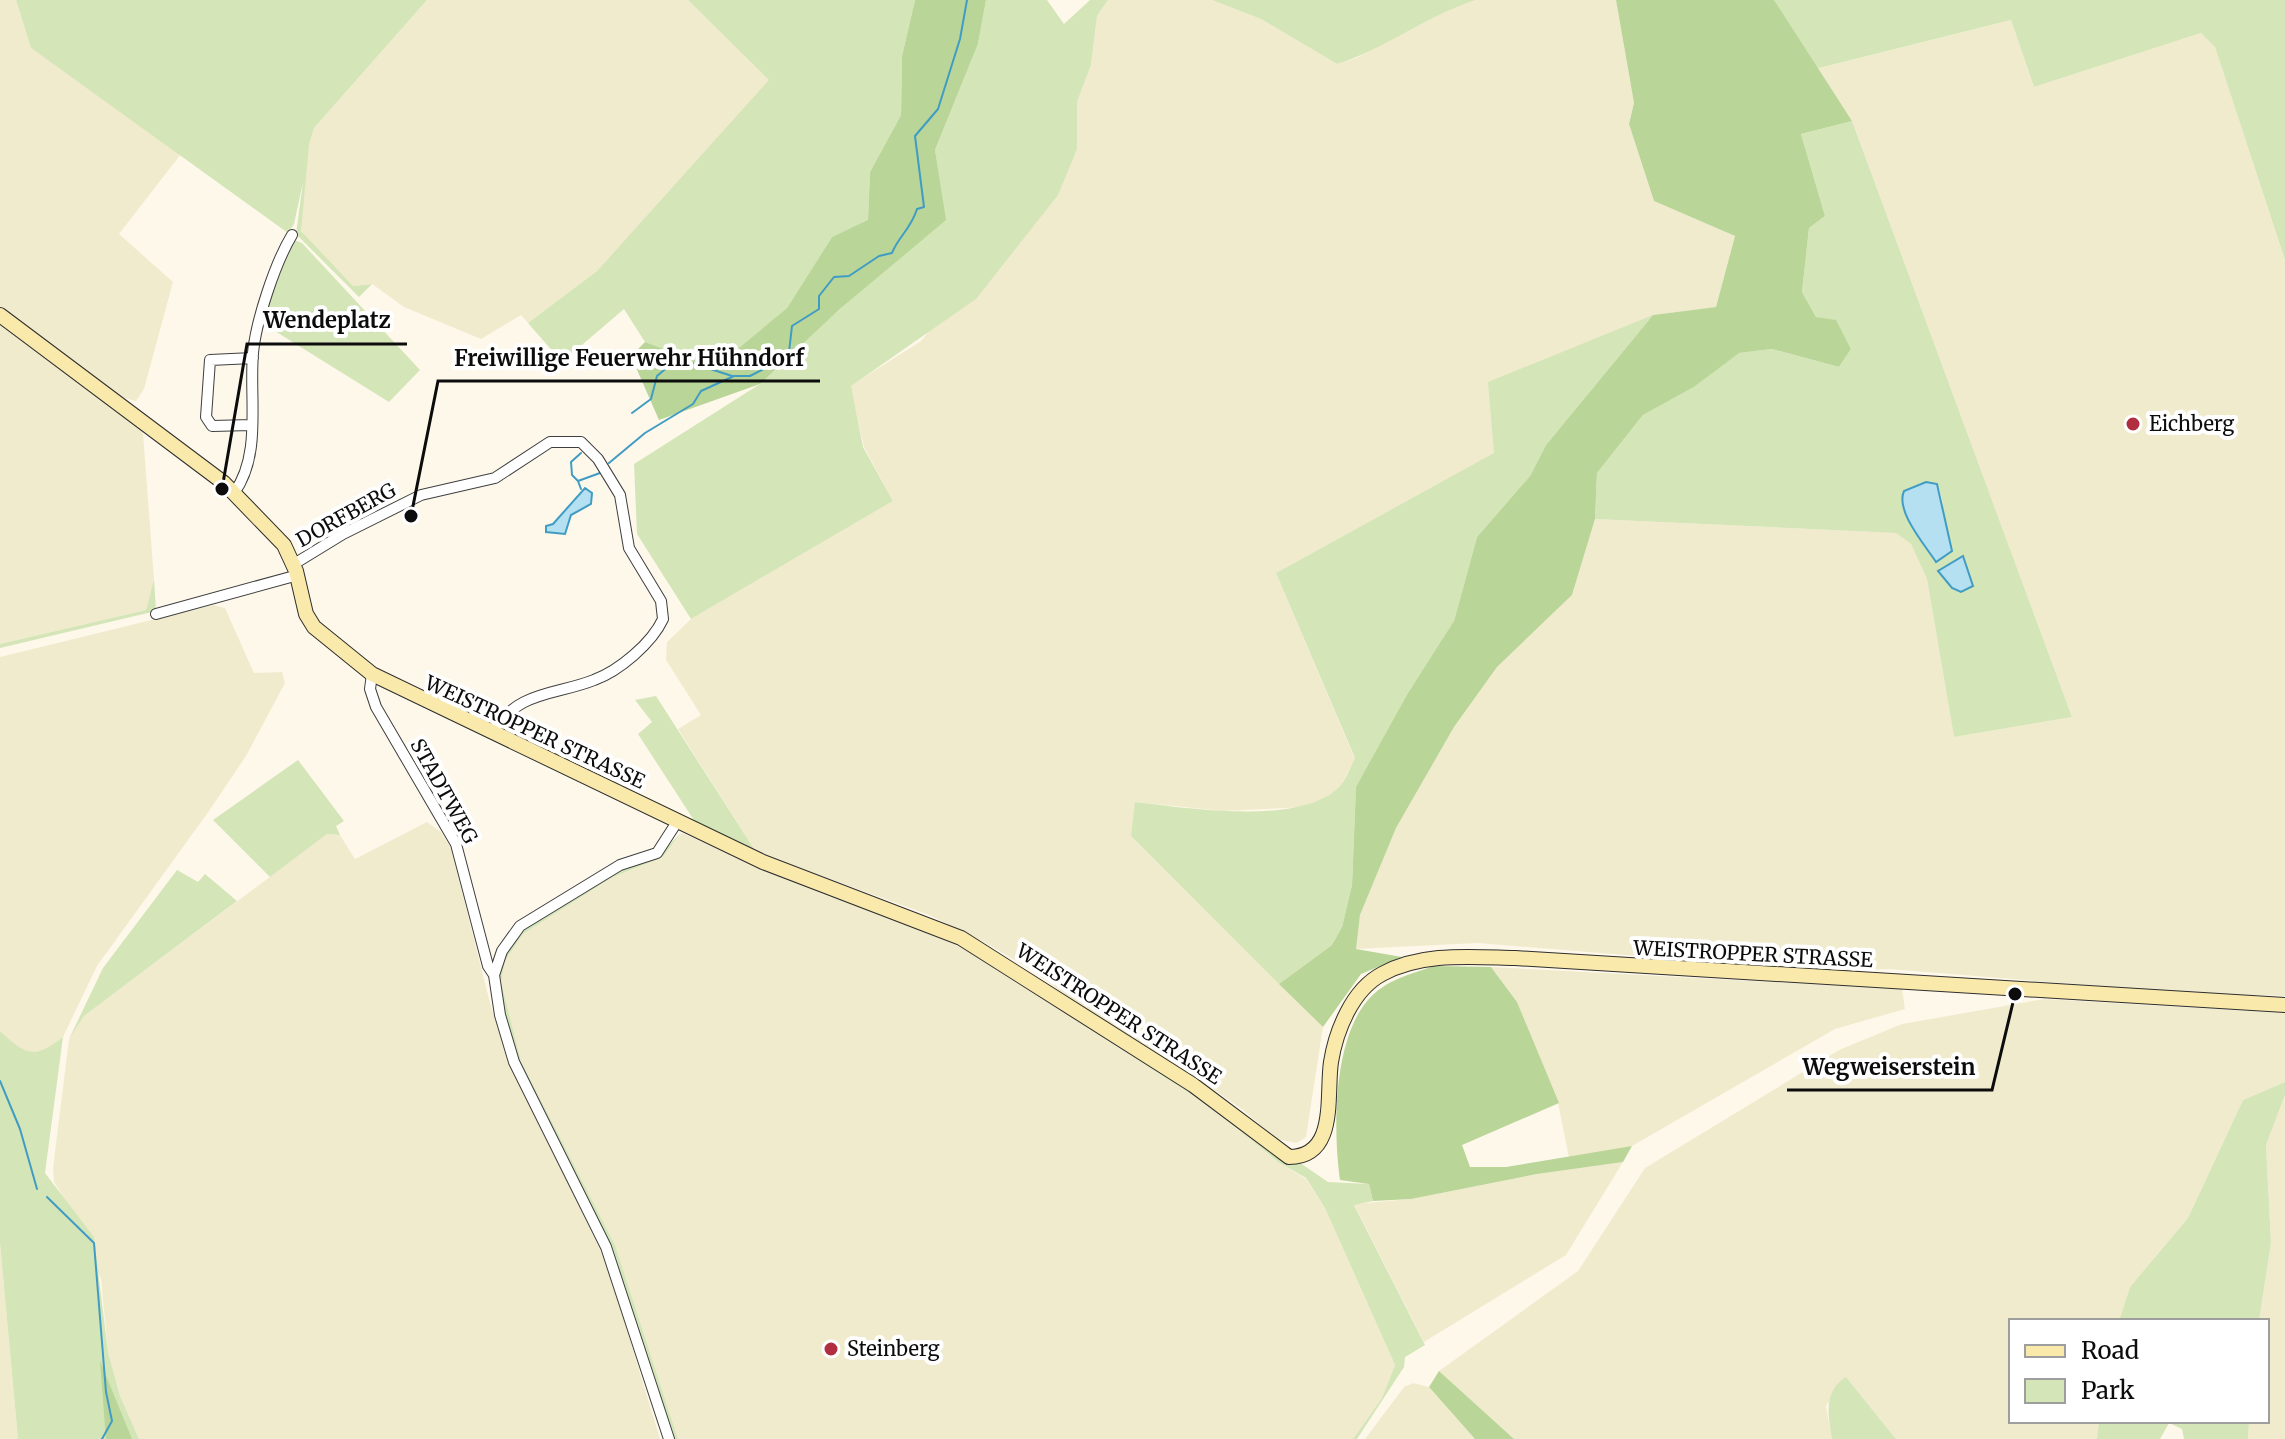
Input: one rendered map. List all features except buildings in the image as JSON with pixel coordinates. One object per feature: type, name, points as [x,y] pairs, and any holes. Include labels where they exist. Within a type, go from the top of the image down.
[{"type":"street","points":[[234,493],[252,441],[253,358],[261,319],[292,235]]},
{"type":"street","name":"WEISTROPPER STRASSE","points":[[0,315],[234,493],[280,540],[296,570],[306,614],[314,627],[372,674],[465,722],[493,732],[804,880],[961,938],[1193,1085],[1289,1157],[1305,1154],[1324,1135],[1336,1042],[1359,994],[1379,975],[1424,960],[1515,958],[2285,1005]]},
{"type":"street","points":[[251,425],[212,426],[206,417],[210,360],[253,358]]},
{"type":"street","name":"DORFBERG","points":[[156,614],[296,570],[343,534],[421,495],[495,478],[550,442],[581,442],[590,448],[620,495],[625,536],[638,567],[663,607],[660,626],[615,668],[595,680],[547,690],[500,722],[493,732]]},
{"type":"street","name":"STADTWEG","points":[[372,674],[370,689],[376,707],[459,851],[488,966],[494,975],[500,1015],[523,1082],[613,1262],[669,1439]]},
{"type":"street","points":[[494,975],[502,951],[520,926],[620,865],[657,853],[677,822]]},
{"type":"shaded area","points":[[0,0],[16,0],[31,48],[181,154],[119,234],[173,282],[144,389],[136,401],[121,397],[0,307]]},
{"type":"shaded area","points":[[427,0],[688,0],[770,80],[597,271],[528,323],[521,315],[481,339],[404,307],[372,284],[353,286],[305,237],[299,226],[314,128]]},
{"type":"shaded area","points":[[1108,0],[1212,0],[1261,19],[1337,64],[1356,58],[1454,7],[1476,0],[1616,0],[1634,103],[1629,124],[1654,201],[1735,236],[1716,307],[1653,315],[1495,453],[1276,573],[1355,759],[1339,789],[1309,807],[1222,811],[1136,802],[1131,836],[1323,1027],[1306,1137],[1297,1143],[1276,1139],[1243,1110],[1193,1075],[1096,1017],[1033,971],[984,942],[929,915],[756,852],[678,729],[701,715],[666,660],[667,642],[691,619],[893,501],[864,447],[850,386],[921,341],[1077,149],[1077,102],[1091,65],[1097,16]]},
{"type":"shaded area","points":[[2011,20],[2034,87],[2201,33],[2215,47],[2285,260],[2285,996],[2184,993],[1889,969],[1818,971],[1478,943],[1355,949],[1360,915],[1396,828],[1454,727],[1497,667],[1572,595],[1595,519],[1896,533],[1911,544],[1927,579],[1954,737],[2072,717],[1852,121],[1815,69]]},
{"type":"shaded area","points":[[0,323],[140,427],[143,433],[154,579],[146,610],[0,644]]},
{"type":"shaded area","points":[[213,605],[225,608],[254,673],[282,672],[285,683],[246,756],[97,966],[63,1037],[45,1051],[32,1053],[19,1049],[0,1031],[0,657]]},
{"type":"shaded area","points":[[427,822],[441,832],[451,848],[490,1003],[509,1062],[607,1264],[660,1439],[139,1439],[120,1396],[108,1352],[101,1279],[75,1216],[54,1182],[53,1168],[69,1039],[84,1016],[327,834],[340,835],[355,859]]},
{"type":"shaded area","points":[[682,833],[825,895],[913,925],[973,953],[1211,1107],[1278,1162],[1306,1179],[1325,1208],[1395,1365],[1382,1398],[1353,1439],[678,1439],[615,1245],[521,1061],[501,982],[505,961],[523,934],[611,878],[663,857]]},
{"type":"shaded area","points":[[1491,967],[1902,989],[1905,1009],[1835,1029],[1632,1146],[1569,1158],[1558,1103],[1517,1002]]},
{"type":"shaded area","points":[[2044,999],[2285,1013],[2285,1082],[2243,1100],[2188,1218],[2130,1287],[2120,1319],[2009,1319],[2009,1423],[2099,1423],[2097,1439],[1896,1439],[1846,1377],[1826,1406],[1832,1439],[1514,1439],[1439,1371],[1578,1271],[1645,1168],[1839,1050],[1902,1024]]},
{"type":"shaded area","points":[[2285,1095],[2285,1439],[2248,1439],[2249,1423],[2269,1423],[2269,1319],[2259,1319],[2271,1243],[2266,1145]]},
{"type":"shaded area","points":[[1623,1162],[1566,1255],[1424,1342],[1354,1204],[1411,1199],[1537,1174]]},
{"type":"shaded area","points":[[0,1243],[18,1439],[0,1439]]},
{"type":"shaded area","points":[[1413,1383],[1429,1387],[1475,1439],[1365,1439],[1404,1387]]},
{"type":"green space","points":[[16,0],[427,0],[314,128],[309,145],[301,231],[353,286],[372,284],[359,297],[296,234],[303,182],[294,224],[288,233],[31,48]]},
{"type":"green space","points":[[688,0],[915,0],[902,56],[901,115],[870,172],[868,221],[832,237],[787,308],[715,369],[645,342],[624,309],[562,362],[528,323],[597,271],[769,80]]},
{"type":"green space","points":[[915,0],[986,0],[978,44],[935,150],[946,220],[840,309],[760,384],[659,420],[631,356],[645,342],[715,368],[787,308],[832,237],[868,220],[870,172],[901,115],[902,56]]},
{"type":"green space","points":[[986,0],[1047,0],[1064,24],[1090,0],[1108,0],[1097,16],[1091,65],[1077,102],[1077,149],[1058,195],[976,299],[851,386],[863,447],[893,501],[691,619],[637,534],[634,464],[760,384],[840,309],[945,220],[935,150],[978,44]]},
{"type":"green space","points":[[1212,0],[1476,0],[1337,64],[1261,19]]},
{"type":"green space","points":[[1616,0],[1774,0],[1852,121],[1801,134],[1825,216],[1809,228],[1802,292],[1816,317],[1836,320],[1851,349],[1839,367],[1772,349],[1739,353],[1694,387],[1643,415],[1597,473],[1595,519],[1572,595],[1497,667],[1454,727],[1396,828],[1360,915],[1356,949],[1402,957],[1361,974],[1323,1027],[1279,984],[1332,945],[1342,927],[1352,885],[1356,787],[1407,695],[1454,621],[1477,537],[1530,476],[1546,445],[1653,315],[1716,307],[1735,236],[1654,201],[1629,124],[1634,103]]},
{"type":"green space","points":[[1774,0],[2285,0],[2285,260],[2215,47],[2201,33],[2034,87],[2011,20],[1815,69]]},
{"type":"green space","points":[[1852,121],[2072,717],[1954,737],[1927,579],[1911,544],[1896,533],[1595,519],[1597,473],[1643,415],[1694,387],[1738,353],[1772,349],[1839,367],[1851,349],[1836,321],[1816,317],[1802,292],[1809,228],[1825,216],[1801,134]],"holes":[[[1926,482],[1937,484],[1943,513],[1936,562],[1903,509],[1904,491]]]},
{"type":"green space","points":[[294,240],[302,243],[420,370],[389,402],[270,328],[273,323],[265,316],[286,250]]},
{"type":"green space","points":[[1653,315],[1546,445],[1530,476],[1477,537],[1454,621],[1356,787],[1352,885],[1342,927],[1332,945],[1279,984],[1131,836],[1135,802],[1211,810],[1268,811],[1318,801],[1336,790],[1355,758],[1276,573],[1494,453],[1488,382]]},
{"type":"green space","points":[[154,579],[156,611],[0,648],[0,644],[146,610]]},
{"type":"green space","points":[[656,696],[756,852],[699,828],[638,734],[652,722],[635,700]]},
{"type":"green space","points":[[298,760],[344,821],[336,826],[340,835],[327,834],[270,877],[213,820]]},
{"type":"green space","points":[[684,831],[945,934],[1192,1089],[1328,1182],[1369,1184],[1373,1201],[1354,1205],[1425,1345],[1405,1357],[1404,1367],[1357,1439],[1353,1439],[1382,1398],[1395,1365],[1325,1208],[1306,1178],[1278,1162],[1211,1107],[973,953],[943,937],[800,884]]},
{"type":"green space","points":[[682,832],[663,857],[611,878],[523,934],[505,961],[501,982],[521,1061],[615,1245],[678,1439],[672,1439],[636,1322],[511,1043],[497,982],[505,953],[521,931],[610,875],[662,852]]},
{"type":"green space","points":[[177,870],[198,882],[205,874],[237,901],[84,1016],[69,1039],[103,968]]},
{"type":"green space","points":[[1434,966],[1491,967],[1517,1002],[1559,1103],[1462,1145],[1470,1167],[1506,1167],[1632,1146],[1623,1162],[1537,1174],[1411,1199],[1373,1201],[1369,1184],[1340,1180],[1336,1136],[1338,1086],[1348,1038],[1356,1017],[1382,987]]},
{"type":"green space","points":[[0,1031],[30,1052],[45,1049],[63,1037],[45,1173],[94,1237],[108,1352],[120,1396],[139,1439],[18,1439],[0,1243]]},
{"type":"green space","points":[[2285,1082],[2285,1095],[2266,1145],[2271,1243],[2259,1319],[2120,1319],[2130,1287],[2188,1218],[2243,1100]]},
{"type":"green space","points":[[100,1361],[132,1439],[106,1439]]},
{"type":"green space","points":[[1439,1371],[1514,1439],[1475,1439],[1429,1387]]},
{"type":"green space","points":[[1846,1377],[1896,1439],[1832,1439],[1830,1397]]},
{"type":"green space","points":[[2099,1423],[2169,1423],[2160,1439],[2097,1439]]},
{"type":"green space","points":[[2169,1423],[2249,1423],[2248,1439],[2184,1439],[2182,1429]]},
{"type":"water","points":[[1926,482],[1937,484],[1952,551],[1936,562],[1912,528],[1902,499],[1904,491]]},
{"type":"water","points":[[585,488],[592,493],[591,504],[571,515],[565,534],[546,532],[546,526],[553,524]]},
{"type":"water","points":[[1963,556],[1973,586],[1961,592],[1952,588],[1938,571]]},
{"type":"waterway","points":[[609,463],[645,433],[693,404],[701,391],[734,376],[750,376],[781,360],[789,352],[792,326],[819,309],[819,296],[834,277],[849,276],[879,256],[892,253],[917,209],[924,207],[915,136],[938,109],[960,39],[967,0]]},
{"type":"waterway","points":[[632,413],[651,399],[657,376],[670,365],[692,363],[732,376]]},
{"type":"waterway","points":[[578,481],[572,475],[571,462],[581,453]]},
{"type":"waterway","points":[[581,489],[578,481],[600,473]]},
{"type":"waterway","points":[[0,1081],[20,1129],[37,1189]]},
{"type":"waterway","points":[[47,1197],[94,1243],[106,1392],[112,1421],[102,1439]]},
{"type":"place","name":"Eichberg","points":[[2133,424]]},
{"type":"place","name":"Wendeplatz","points":[[222,489]]},
{"type":"place","name":"Freiwillige Feuerwehr Hühndorf","points":[[411,516]]},
{"type":"place","name":"Wegweiserstein","points":[[2015,994]]},
{"type":"place","name":"Steinberg","points":[[831,1349]]}]
